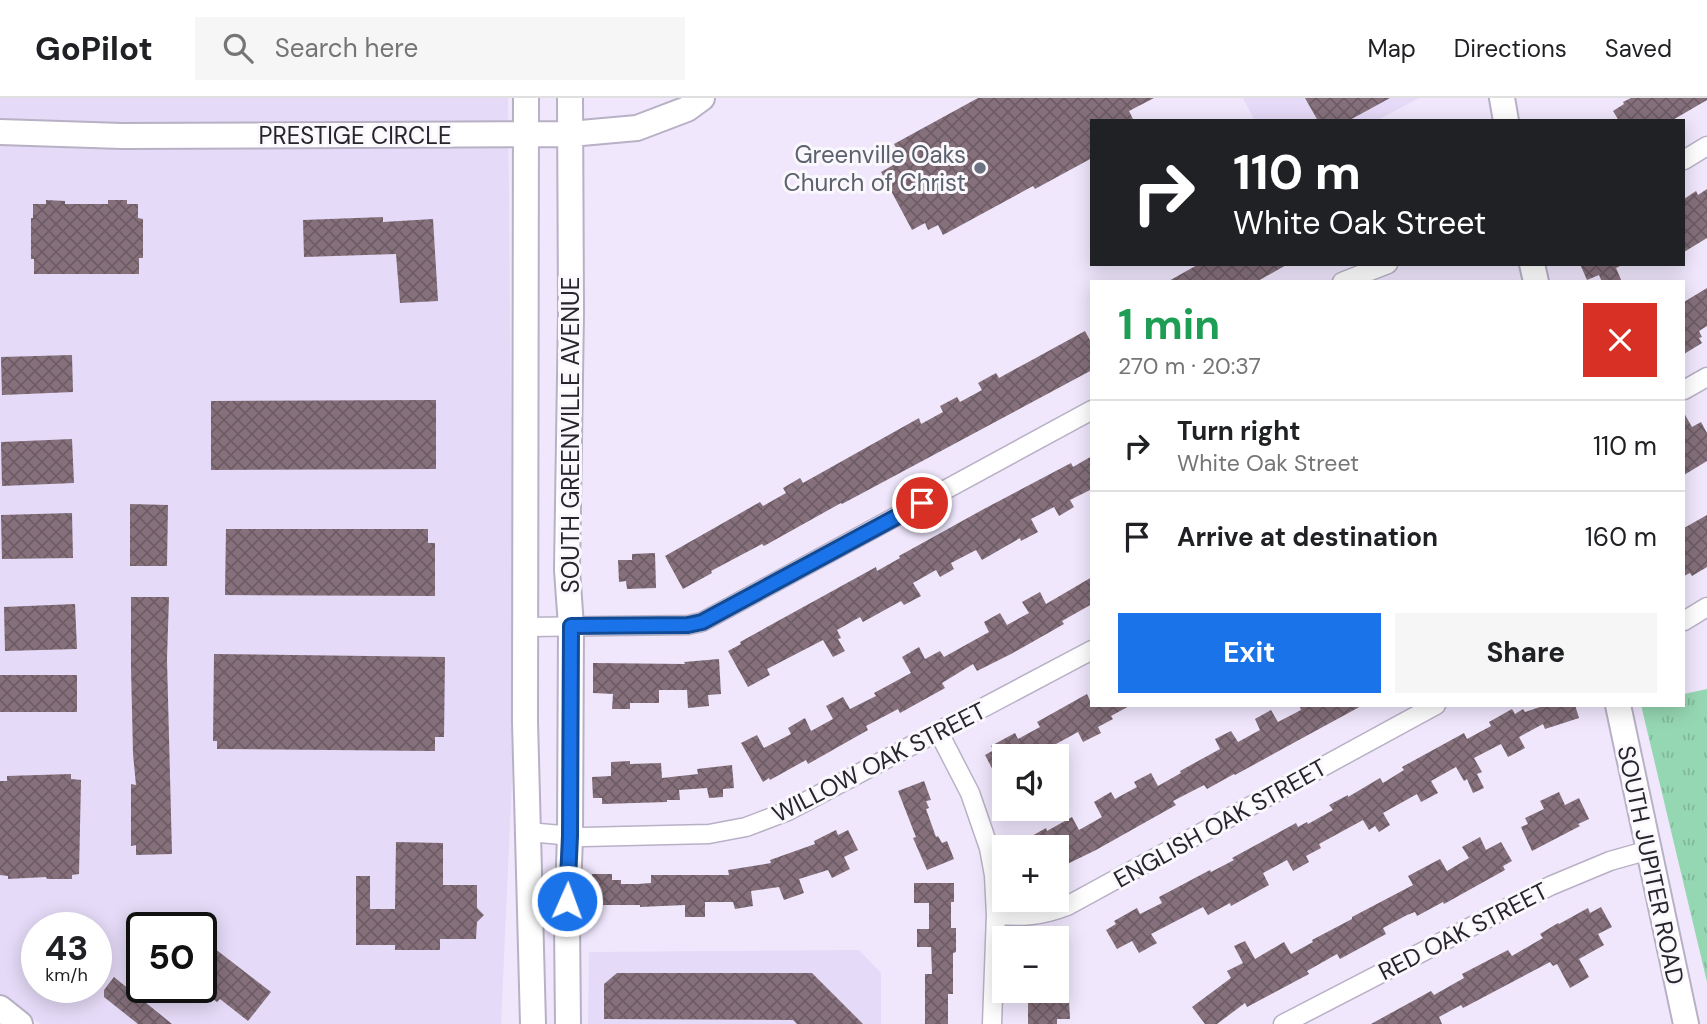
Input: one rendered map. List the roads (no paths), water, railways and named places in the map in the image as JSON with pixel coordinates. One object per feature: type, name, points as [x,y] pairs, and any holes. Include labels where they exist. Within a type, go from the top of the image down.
[{"type":"main road","name":"SOUTH GREENVILLE AVENUE","points":[[526,98],[525,721],[533,1024]]},
{"type":"main road","name":"SOUTH GREENVILLE AVENUE","points":[[568,1024],[566,923],[570,836],[571,626],[567,570],[572,312],[570,98]]},
{"type":"main road","name":"PRESTIGE CIRCLE","points":[[0,132],[122,136],[570,134],[637,128],[688,108],[702,98]]},
{"type":"main road","points":[[1502,98],[1506,119]]},
{"type":"main road","name":"SOUTH JUPITER ROAD","points":[[1618,707],[1686,1024]]},
{"type":"street","points":[[1685,159],[1707,146]]},
{"type":"street","points":[[1347,280],[1383,266]]},
{"type":"street","points":[[1685,389],[1707,377]]},
{"type":"street","points":[[526,627],[688,625],[702,622],[1090,411]]},
{"type":"street","points":[[1685,620],[1707,607]]},
{"type":"street","name":"WILLOW OAK STREET","points":[[528,832],[584,837],[672,836],[709,834],[746,827],[788,811],[1090,651]]},
{"type":"street","name":"ENGLISH OAK STREET","points":[[996,915],[1031,916],[1050,913],[1067,906],[1432,707]]},
{"type":"street","points":[[939,733],[970,793],[989,848],[994,875],[996,915],[992,1024]]},
{"type":"street","name":"RED OAK STREET","points":[[1283,1024],[1550,886],[1610,861],[1649,850]]},
{"type":"place","name":"Greenville Oaks Church of Christ","points":[[980,168]]}]
